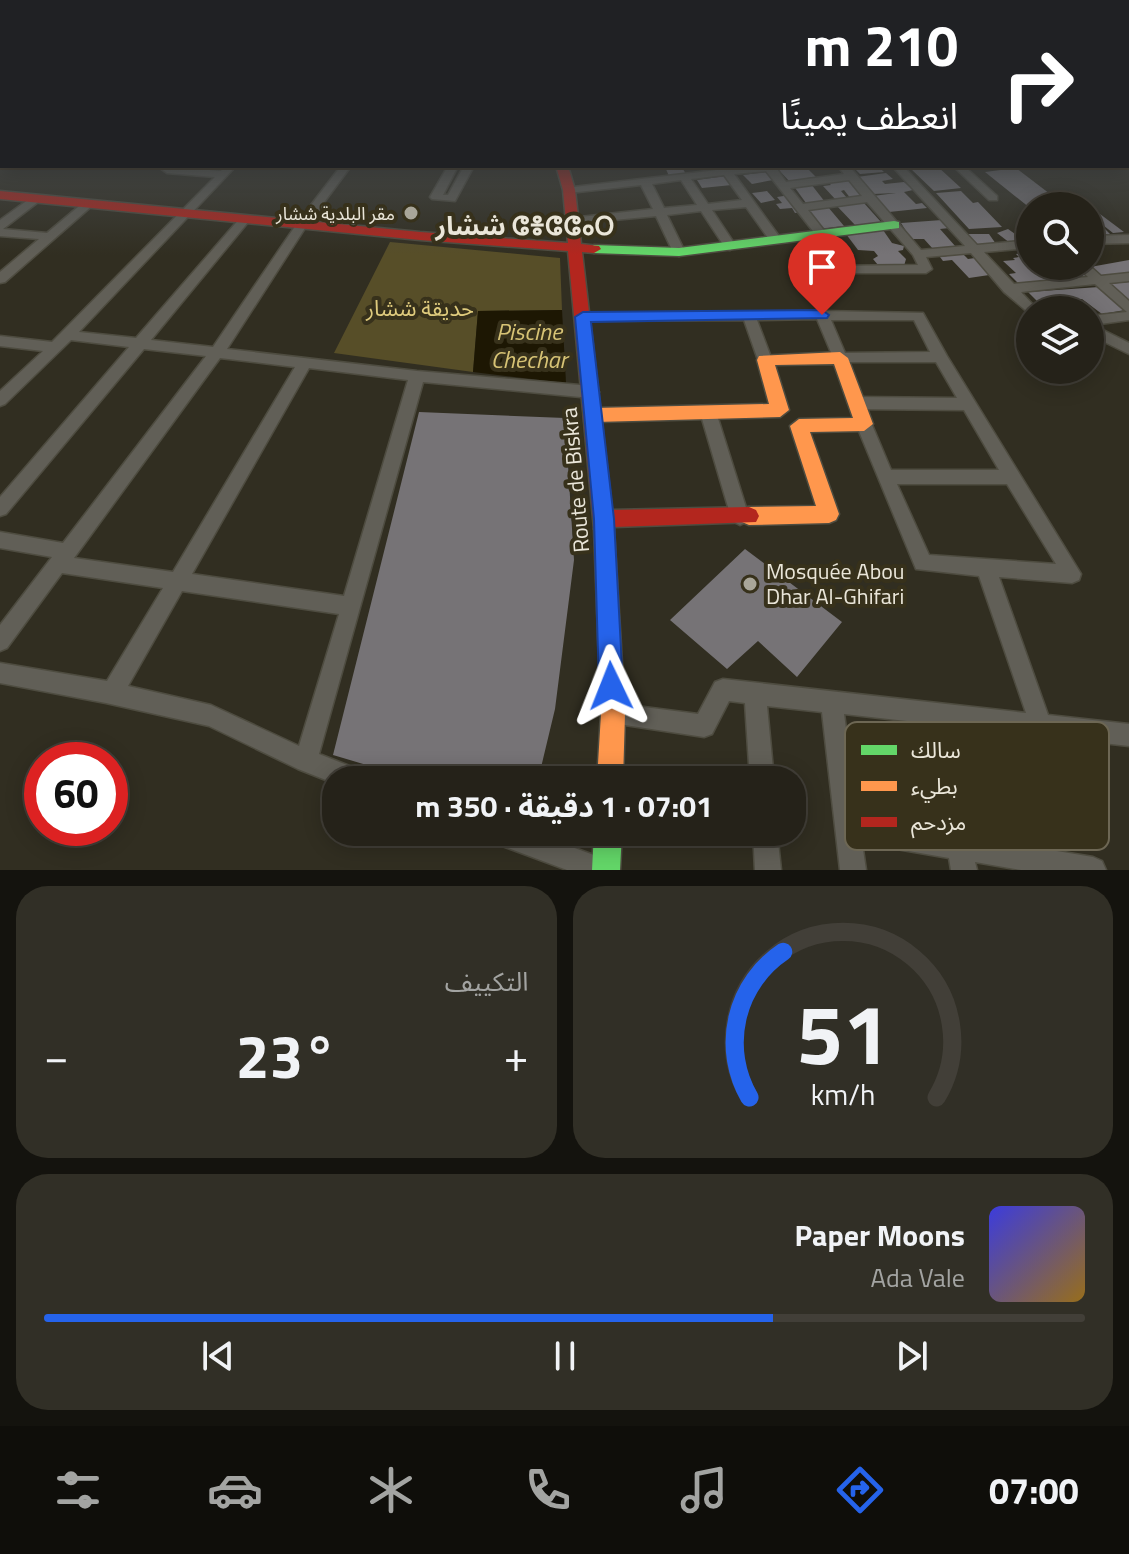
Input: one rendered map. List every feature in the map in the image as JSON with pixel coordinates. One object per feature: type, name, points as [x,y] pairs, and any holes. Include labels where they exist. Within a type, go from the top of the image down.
[{"type":"street","points":[[0,400],[68,335],[223,174]]},
{"type":"street","points":[[0,641],[217,352],[302,224],[340,174]]},
{"type":"street","points":[[449,174],[436,197],[451,199],[465,174]]},
{"type":"street","points":[[660,174],[663,179]]},
{"type":"street","points":[[566,175],[645,181],[697,174]]},
{"type":"street","points":[[728,174],[775,239]]},
{"type":"street","points":[[775,174],[802,207],[825,270],[926,269],[918,254],[851,174]]},
{"type":"street","points":[[904,174],[1016,296]]},
{"type":"street","points":[[966,174],[993,198]]},
{"type":"street","name":"Route de Biskra","points":[[566,175],[595,415],[604,519],[613,714],[611,766]]},
{"type":"street","points":[[785,185],[853,176]]},
{"type":"street","points":[[684,177],[730,246]]},
{"type":"street","points":[[645,181],[679,252]]},
{"type":"street","points":[[0,195],[574,248],[679,252],[894,225]]},
{"type":"street","points":[[802,207],[870,198]]},
{"type":"street","points":[[0,229],[36,199]]},
{"type":"street","points":[[571,221],[750,203]]},
{"type":"street","points":[[0,279],[88,204]]},
{"type":"street","points":[[0,509],[245,219]]},
{"type":"street","points":[[0,229],[50,237]]},
{"type":"street","points":[[1104,240],[1129,239]]},
{"type":"street","points":[[918,254],[1016,245]]},
{"type":"street","points":[[1104,279],[1129,277]]},
{"type":"street","points":[[1009,289],[1089,280]]},
{"type":"street","points":[[1099,280],[1129,308]]},
{"type":"street","points":[[583,317],[822,315],[918,316],[1072,574],[923,563],[885,477],[822,315]]},
{"type":"street","points":[[595,415],[780,410],[749,316]]},
{"type":"street","points":[[1104,319],[1129,316]]},
{"type":"street","points":[[68,335],[417,376],[591,392]]},
{"type":"street","points":[[1104,336],[1129,349]]},
{"type":"street","points":[[0,341],[55,347]]},
{"type":"street","points":[[765,360],[940,357]]},
{"type":"street","points":[[112,693],[306,361]]},
{"type":"street","points":[[306,761],[417,376]]},
{"type":"street","points":[[856,403],[968,404]]},
{"type":"street","points":[[708,412],[740,517]]},
{"type":"street","points":[[604,519],[829,514],[799,426],[864,424]]},
{"type":"street","points":[[885,477],[1012,477]]},
{"type":"street","points":[[0,540],[62,558],[175,582],[350,606]]},
{"type":"street","points":[[986,568],[1040,722]]},
{"type":"street","points":[[0,673],[112,693],[211,716],[322,767]]},
{"type":"street","points":[[613,714],[704,726],[723,690],[1014,722]]},
{"type":"street","points":[[755,693],[761,766]]},
{"type":"street","points":[[832,702],[845,804]]},
{"type":"street","points":[[1109,733],[1129,735]]},
{"type":"street","points":[[537,846],[604,870],[607,846]]},
{"type":"street","points":[[766,846],[768,870]]},
{"type":"street","points":[[851,850],[853,870]]},
{"type":"street","points":[[931,850],[961,858],[1093,870]]},
{"type":"green space","name":"حديقة ششار","points":[[390,242],[560,258],[562,310],[478,311],[473,372],[334,353]]},
{"type":"water","name":"Piscine Chechar","points":[[562,310],[566,383],[473,372],[478,311]]},
{"type":"building","points":[[767,174],[773,180],[752,184],[743,175]]},
{"type":"building","points":[[782,174],[813,174],[816,177],[807,178],[809,181],[791,183]]},
{"type":"building","points":[[887,174],[893,179],[882,181],[885,184],[904,182],[913,190],[904,192],[916,204],[922,203],[927,208],[889,212],[873,196],[896,193],[872,194],[857,177]]},
{"type":"building","points":[[916,174],[945,174],[961,188],[934,191]]},
{"type":"building","points":[[987,174],[1023,174],[1047,192],[1016,192],[1016,197]]},
{"type":"building","points":[[726,176],[732,185],[702,188],[697,180]]},
{"type":"building","points":[[849,180],[865,197],[851,199],[844,190],[841,191],[847,198],[836,200],[823,186],[831,185],[828,182]]},
{"type":"building","points":[[811,184],[825,202],[806,203],[793,185]]},
{"type":"building","points":[[767,191],[775,200],[761,203],[752,193]]},
{"type":"building","points":[[961,191],[973,203],[978,202],[1002,227],[969,229],[936,193]]},
{"type":"building","points":[[790,195],[803,212],[795,213],[792,208],[780,209],[776,204],[782,203],[777,197]]},
{"type":"building","points":[[863,202],[881,222],[855,225],[836,205]]},
{"type":"building","points":[[828,207],[844,226],[820,229],[808,209]]},
{"type":"building","points":[[1104,217],[1124,232],[1113,233],[1104,226]]},
{"type":"building","points":[[942,220],[949,228],[940,229],[956,247],[933,249],[924,239],[911,239],[901,223]]},
{"type":"building","points":[[1008,229],[1016,234],[1016,242],[1010,243],[997,233]]},
{"type":"building","points":[[883,230],[892,243],[904,246],[903,250],[898,251],[906,259],[904,266],[878,265],[873,259],[878,256],[874,251],[858,250],[846,234]]},
{"type":"building","points":[[968,234],[989,234],[996,244],[974,244]]},
{"type":"building","points":[[963,254],[968,259],[975,258],[996,274],[969,278],[952,260],[943,261],[940,257]]},
{"type":"building","points":[[1013,258],[1016,258],[1016,273],[1003,261],[1015,260]]},
{"type":"building","points":[[1129,260],[1129,275],[1104,278],[1104,264]]},
{"type":"building","points":[[1016,273],[1016,280],[1066,280],[1021,286],[1009,274]]},
{"type":"building","points":[[1129,282],[1129,302],[1108,284]]},
{"type":"building","points":[[1099,287],[1125,310],[1104,314],[1104,296],[1032,296],[1028,292]]},
{"type":"building","points":[[419,412],[565,418],[574,560],[555,709],[541,766],[370,766],[333,755]]},
{"type":"building","name":"Mosquée Abou Dhar Al-Ghifari","points":[[745,549],[842,622],[797,677],[758,641],[727,669],[670,620]]},
{"type":"traffic: fast","points":[[594,249],[679,252],[894,225]]},
{"type":"traffic: fast","points":[[606,870],[607,846]]},
{"type":"traffic: slow","points":[[595,415],[780,410],[765,360],[840,358],[864,424],[799,426],[829,514],[749,516]]},
{"type":"traffic: slow","points":[[604,529],[613,714],[611,766]]},
{"type":"traffic: jam","points":[[564,174],[569,190],[604,529]]},
{"type":"traffic: jam","points":[[0,195],[420,236],[594,249]]},
{"type":"traffic: jam","points":[[604,519],[749,516]]},
{"type":"place","name":"مقر البلدية ششار","points":[[411,213]]},
{"type":"place","name":"Mosquée Abou Dhar Al-Ghifari","points":[[750,584]]},
{"type":"district","name":"ششار ⵛⴻⵛⵛⴰⵔ","points":[[525,225]]},
{"type":"route","points":[[611,686],[604,519],[583,317],[822,315]]}]
